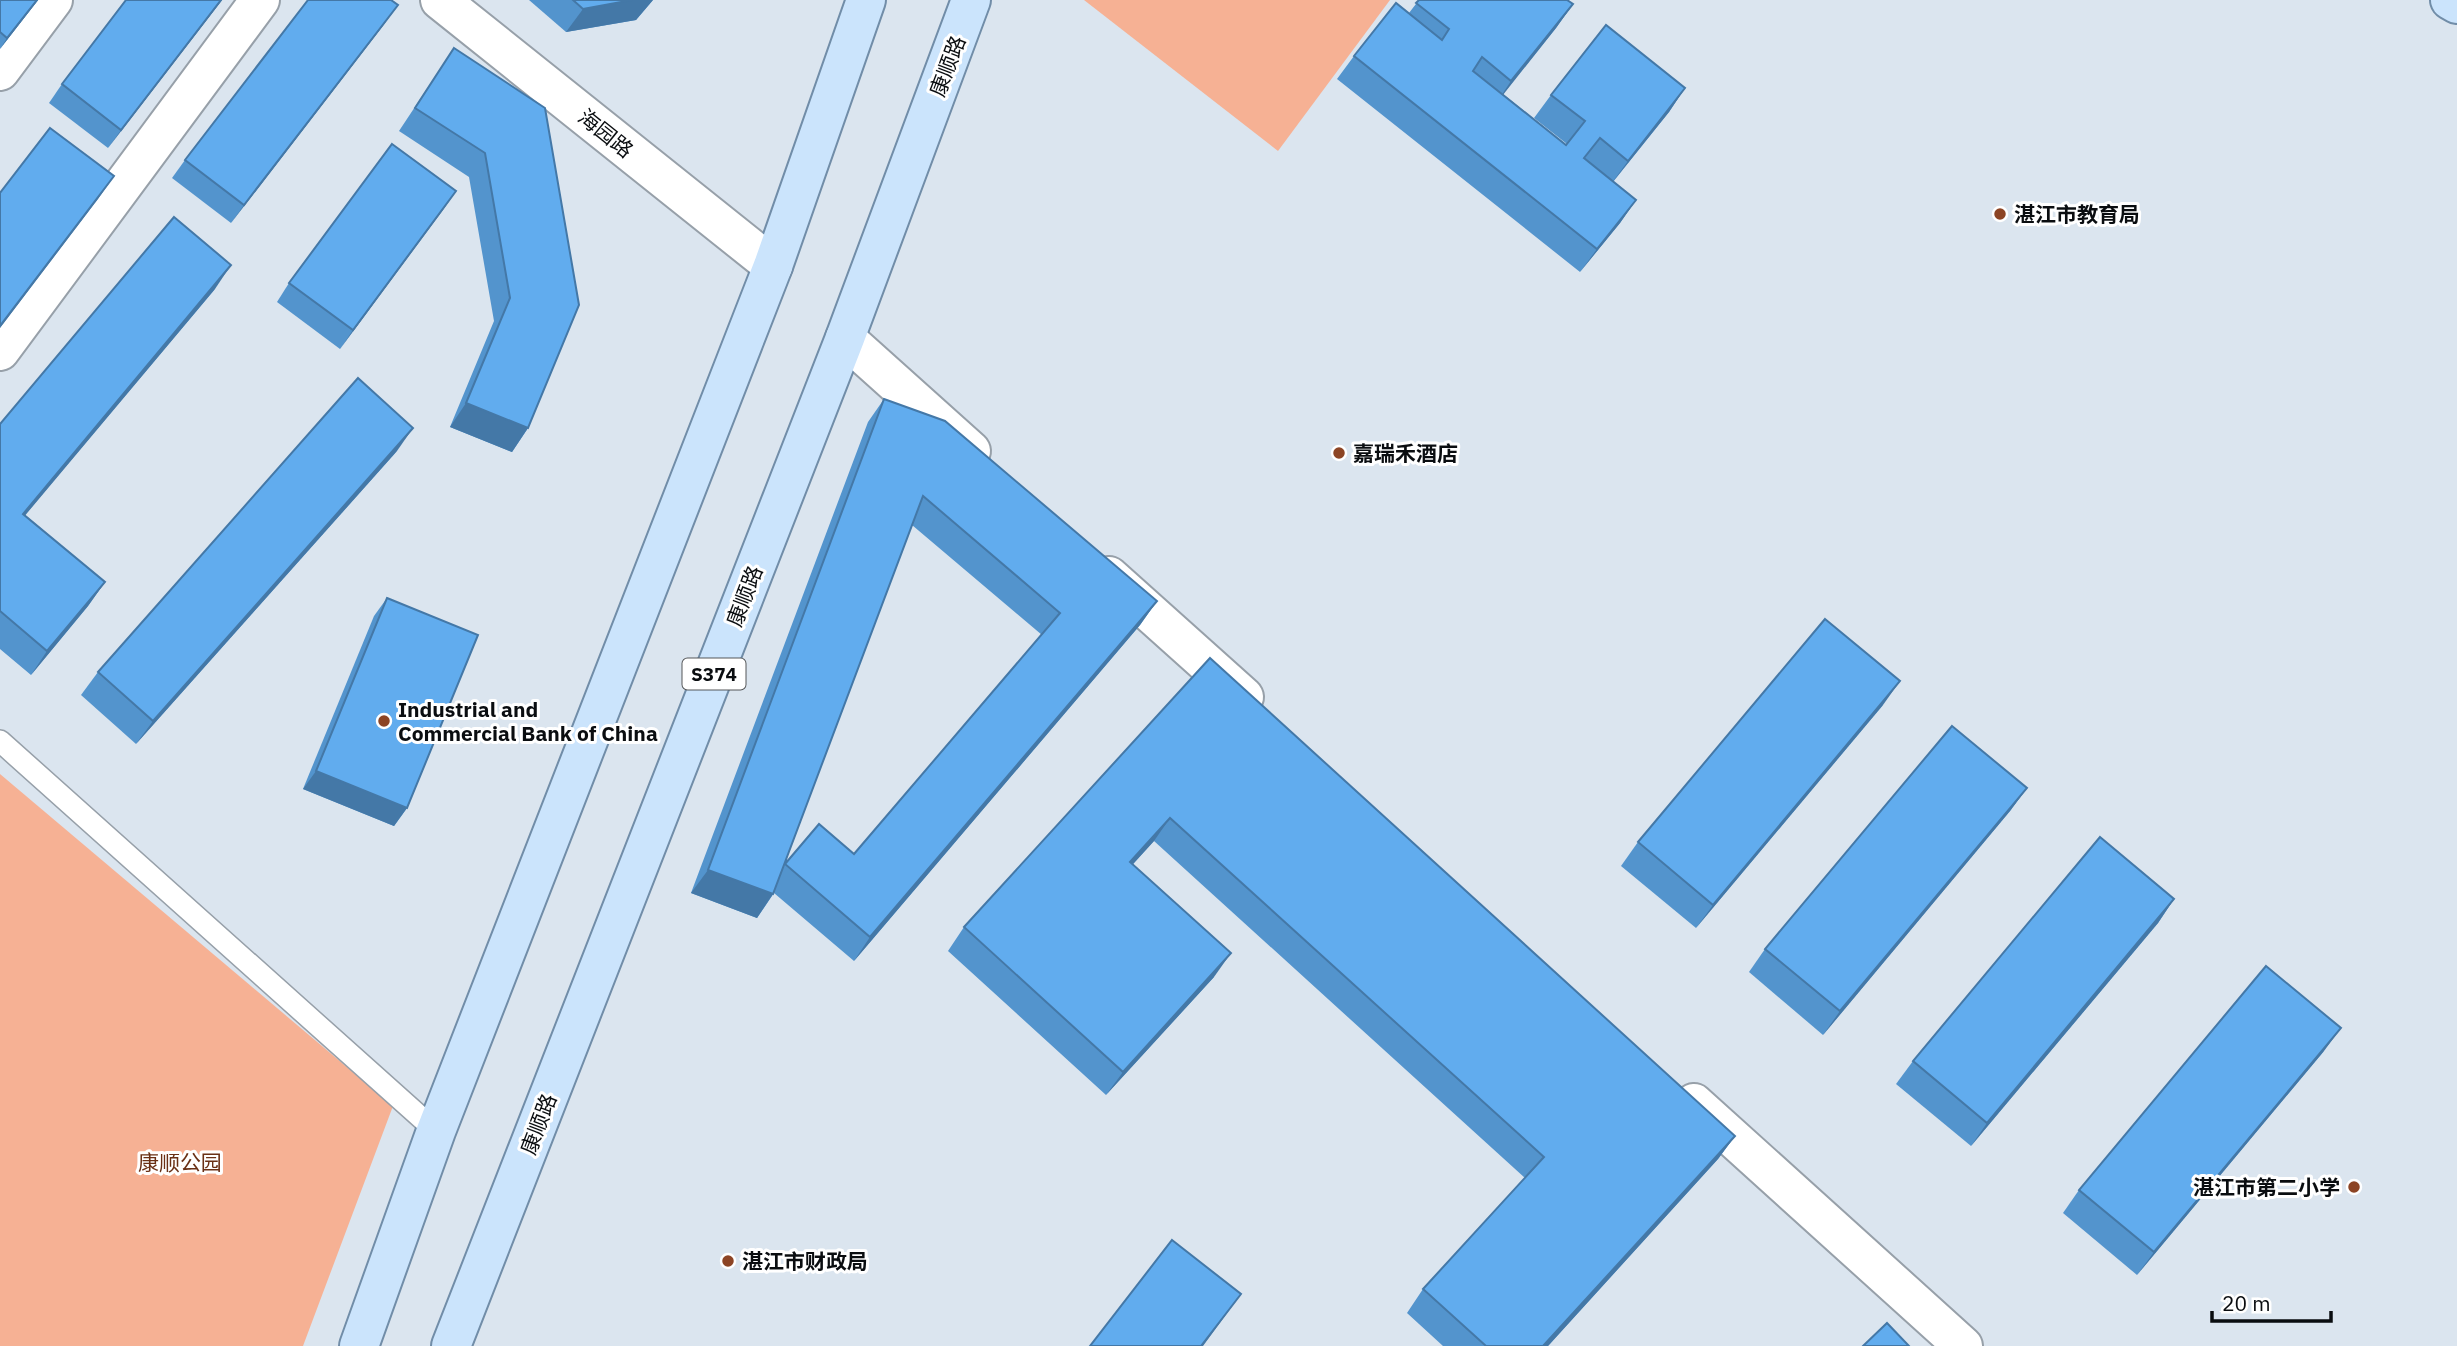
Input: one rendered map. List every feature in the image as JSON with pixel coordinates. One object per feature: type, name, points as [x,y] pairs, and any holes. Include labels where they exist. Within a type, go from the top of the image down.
[{"type":"main road","points":[[359,1346],[436,1131],[773,266],[866,0]]},
{"type":"main road","name":"康顺路","points":[[451,1346],[845,338],[971,0]]},
{"type":"main road","points":[[2450,0],[2457,4]]},
{"type":"street","points":[[0,71],[53,0]]},
{"type":"street","points":[[0,351],[260,0]]},
{"type":"street","name":"海园路","points":[[440,0],[773,266]]},
{"type":"street","points":[[845,338],[1000,478]]},
{"type":"street","points":[[1083,552],[1270,721]]},
{"type":"street","points":[[1663,1075],[1963,1346]]},
{"type":"lane","points":[[0,741],[436,1131]]},
{"type":"green space","points":[[1084,0],[1390,0],[1278,151]]},
{"type":"green space","name":"康顺公园","points":[[0,774],[393,1106],[303,1346],[0,1346]]},
{"type":"building","points":[[0,0],[37,0],[7,38],[0,32]]},
{"type":"building","points":[[126,0],[221,0],[121,130],[62,84]]},
{"type":"building","points":[[308,0],[391,0],[398,5],[244,205],[185,160]]},
{"type":"building","points":[[573,0],[632,0],[583,9]]},
{"type":"building","points":[[1419,0],[1567,0],[1573,4],[1511,81],[1482,57],[1473,71],[1566,145],[1585,121],[1551,95],[1606,25],[1685,88],[1628,161],[1600,138],[1584,158],[1636,200],[1597,249],[1354,56],[1396,3],[1442,40],[1449,29],[1416,3]]},
{"type":"building","points":[[454,48],[545,108],[579,305],[528,428],[466,403],[510,298],[485,153],[415,108]]},
{"type":"building","points":[[50,128],[114,176],[0,326],[0,193]]},
{"type":"building","points":[[392,144],[456,191],[353,330],[289,283]]},
{"type":"building","points":[[174,217],[231,265],[23,514],[105,582],[47,651],[0,611],[0,424]]},
{"type":"building","points":[[358,378],[413,428],[153,721],[98,672]]},
{"type":"building","points":[[884,399],[945,421],[1157,601],[870,937],[785,864],[819,824],[854,854],[1060,613],[923,496],[773,894],[708,870]]},
{"type":"building","name":"Industrial and Commercial Bank of China","points":[[387,598],[478,635],[407,808],[316,771]]},
{"type":"building","points":[[1825,619],[1900,681],[1713,905],[1638,842]]},
{"type":"building","points":[[1210,658],[1735,1136],[1543,1346],[1486,1346],[1423,1289],[1544,1157],[1170,818],[1130,862],[1231,953],[1123,1072],[964,927]]},
{"type":"building","points":[[1952,726],[2027,788],[1840,1011],[1765,949]]},
{"type":"building","points":[[2100,837],[2174,899],[1987,1123],[1913,1061]]},
{"type":"building","points":[[2266,966],[2341,1028],[2154,1252],[2079,1190]]},
{"type":"building","points":[[1172,1240],[1241,1294],[1201,1346],[1090,1346]]},
{"type":"building","points":[[1887,1323],[1909,1346],[1863,1346]]},
{"type":"place","name":"湛江市教育局","points":[[2000,214]]},
{"type":"place","name":"嘉瑞禾酒店","points":[[1339,453]]},
{"type":"place","name":"Industrial and Commercial Bank of China","points":[[384,721]]},
{"type":"place","name":"湛江市第二小学","points":[[2354,1187]]},
{"type":"place","name":"湛江市财政局","points":[[728,1261]]}]
